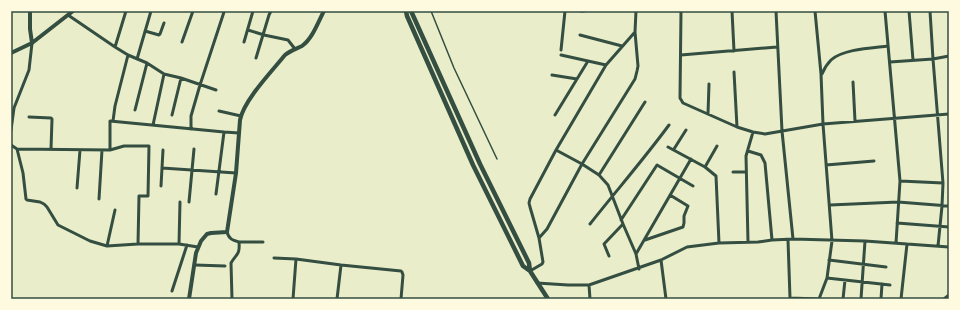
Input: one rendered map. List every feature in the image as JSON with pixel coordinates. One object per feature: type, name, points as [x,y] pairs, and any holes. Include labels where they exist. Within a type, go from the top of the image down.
[{"type":"main road","points":[[406,11],[406,16],[473,165],[524,266],[530,271],[548,299]]},
{"type":"main road","points":[[411,11],[480,164],[529,263],[530,271]]},
{"type":"street","points":[[11,130],[14,108],[29,70],[32,43],[30,11]]},
{"type":"street","points":[[11,53],[32,43],[73,11]]},
{"type":"street","points":[[115,47],[126,11]]},
{"type":"street","points":[[138,59],[151,11]]},
{"type":"street","points":[[182,42],[193,11]]},
{"type":"street","points":[[191,129],[192,116],[200,85],[224,11]]},
{"type":"street","points":[[244,42],[253,11]]},
{"type":"street","points":[[256,58],[271,11]]},
{"type":"street","points":[[263,242],[239,242],[230,239],[227,232],[236,173],[241,116],[262,82],[285,55],[302,46],[311,35],[324,11]]},
{"type":"street","points":[[561,50],[565,11]]},
{"type":"street","points":[[539,238],[548,229],[582,164],[635,79],[638,66],[635,32],[636,11]]},
{"type":"street","points":[[681,11],[681,101],[737,127],[765,134],[823,124],[949,114]]},
{"type":"street","points":[[732,11],[734,51]]},
{"type":"street","points":[[776,11],[782,131],[793,239]]},
{"type":"street","points":[[788,240],[790,298],[819,299],[827,278],[832,241],[823,124],[822,74],[815,11]]},
{"type":"street","points":[[885,11],[900,181],[896,243]]},
{"type":"street","points":[[909,11],[913,60]]},
{"type":"street","points":[[930,11],[932,59],[943,183],[938,246]]},
{"type":"street","points":[[68,15],[128,55],[147,63],[164,74],[216,90]]},
{"type":"street","points":[[145,31],[159,35],[164,23]]},
{"type":"street","points":[[248,30],[288,40],[295,49]]},
{"type":"street","points":[[530,271],[543,262],[539,238],[529,203],[530,199],[556,150],[606,65],[635,32]]},
{"type":"street","points":[[580,35],[622,46]]},
{"type":"street","points":[[822,74],[830,61],[843,52],[888,46]]},
{"type":"street","points":[[681,55],[778,47]]},
{"type":"street","points":[[114,121],[115,106],[128,55]]},
{"type":"street","points":[[561,55],[606,65]]},
{"type":"street","points":[[890,62],[932,59],[949,56]]},
{"type":"street","points":[[555,114],[588,61]]},
{"type":"street","points":[[135,110],[147,63]]},
{"type":"street","points":[[734,72],[737,127]]},
{"type":"street","points":[[152,125],[164,74]]},
{"type":"street","points":[[552,75],[577,79]]},
{"type":"street","points":[[172,114],[181,78]]},
{"type":"street","points":[[853,82],[855,121]]},
{"type":"street","points":[[708,114],[709,84]]},
{"type":"street","points":[[599,175],[645,102]]},
{"type":"street","points":[[219,111],[241,116]]},
{"type":"street","points":[[29,117],[52,119],[51,149]]},
{"type":"street","points":[[110,150],[110,121],[239,133]]},
{"type":"street","points":[[590,224],[669,125]]},
{"type":"street","points":[[674,149],[686,130]]},
{"type":"street","points":[[216,194],[224,132]]},
{"type":"street","points":[[748,242],[746,156],[753,132]]},
{"type":"street","points":[[11,145],[17,150],[23,173],[27,200],[40,202],[47,206],[58,225],[90,241],[107,246],[179,244],[198,247]]},
{"type":"street","points":[[17,150],[110,150],[124,146],[149,146],[148,196],[139,196],[138,244]]},
{"type":"street","points":[[705,167],[717,146]]},
{"type":"street","points":[[668,147],[705,167],[716,176],[719,243]]},
{"type":"street","points":[[189,202],[194,149]]},
{"type":"street","points":[[78,188],[80,150]]},
{"type":"street","points":[[99,199],[102,150]]},
{"type":"street","points":[[161,186],[163,150]]},
{"type":"street","points":[[556,150],[599,175],[608,185],[636,254],[639,268]]},
{"type":"street","points":[[748,151],[761,155],[766,166],[772,240]]},
{"type":"street","points":[[636,254],[691,159]]},
{"type":"street","points":[[826,165],[874,162]]},
{"type":"street","points":[[621,220],[657,165],[693,186]]},
{"type":"street","points":[[162,168],[236,173]]},
{"type":"street","points":[[733,172],[746,172]]},
{"type":"street","points":[[900,181],[943,183]]},
{"type":"street","points":[[644,240],[683,226],[684,216],[688,206],[670,196]]},
{"type":"street","points":[[179,244],[180,202]]},
{"type":"street","points":[[830,205],[898,202],[949,206]]},
{"type":"street","points":[[107,246],[115,210]]},
{"type":"street","points":[[897,223],[949,227]]},
{"type":"street","points":[[608,256],[604,244],[623,224]]},
{"type":"street","points":[[189,299],[198,247],[201,241],[207,234],[227,232]]},
{"type":"street","points":[[537,283],[589,285],[662,260],[687,247],[719,243],[793,239],[865,241],[949,247]]},
{"type":"street","points":[[861,299],[865,241]]},
{"type":"street","points":[[232,299],[231,263],[239,252],[239,242]]},
{"type":"street","points":[[902,299],[907,244]]},
{"type":"street","points":[[172,291],[187,245]]},
{"type":"street","points":[[274,258],[296,258],[341,265],[401,271],[404,275],[401,299]]},
{"type":"street","points":[[293,299],[296,258]]},
{"type":"street","points":[[662,260],[666,299]]},
{"type":"street","points":[[829,260],[886,267]]},
{"type":"street","points":[[338,299],[341,265]]},
{"type":"street","points":[[195,266],[225,266]]},
{"type":"street","points":[[827,278],[890,285]]},
{"type":"street","points":[[844,299],[845,280]]},
{"type":"street","points":[[881,299],[882,284]]},
{"type":"street","points":[[589,285],[590,299]]},
{"type":"street","points":[[944,299],[949,295]]},
{"type":"lane","points":[[430,11],[454,68],[497,159]]}]
